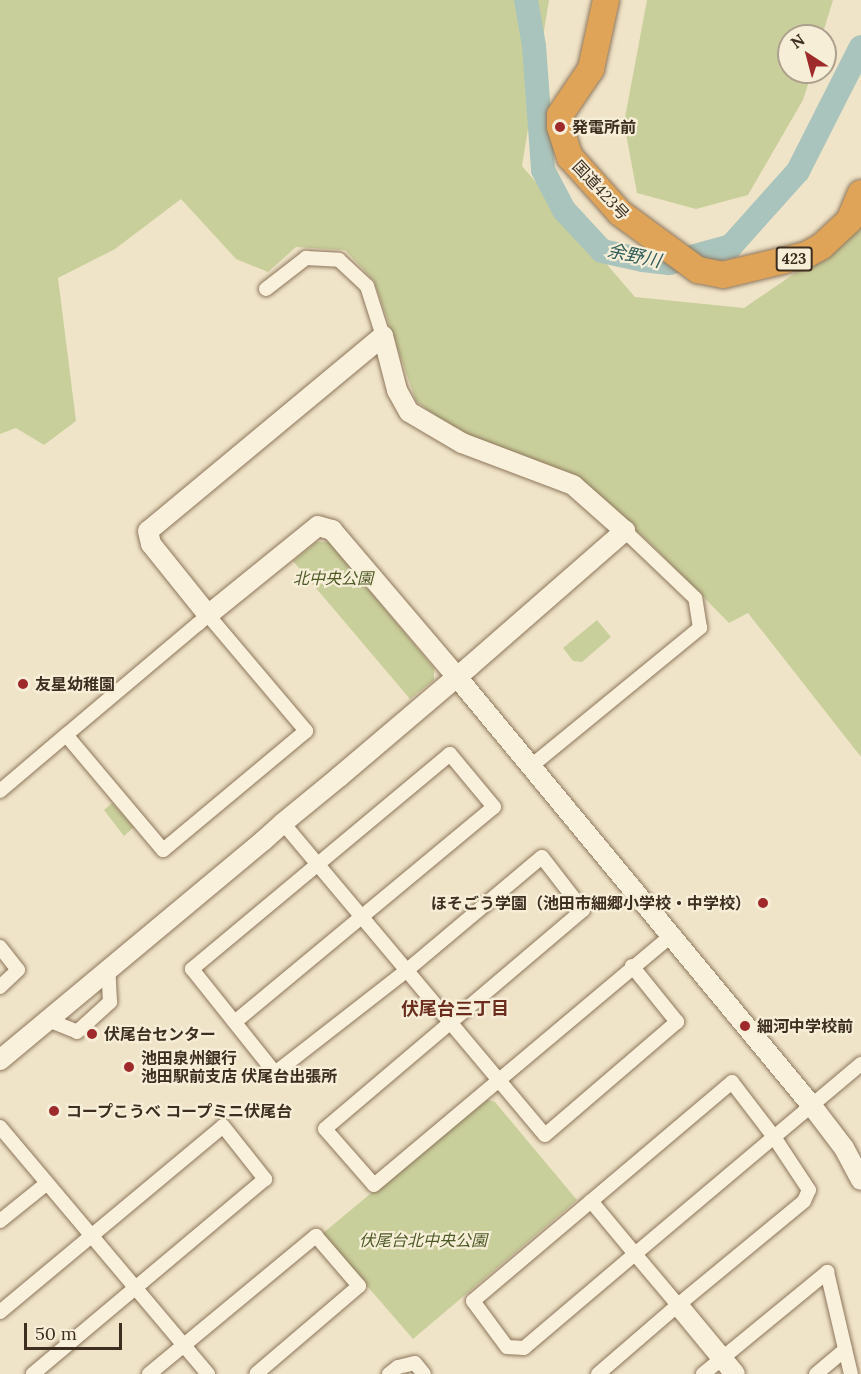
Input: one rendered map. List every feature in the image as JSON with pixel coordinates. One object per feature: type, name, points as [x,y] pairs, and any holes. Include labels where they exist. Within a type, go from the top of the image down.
[{"type":"highway","name":"国道423号","points":[[606,0],[591,69],[560,115],[562,141],[581,171],[620,213],[698,270],[709,275],[735,274],[806,255],[822,246],[849,221],[861,193]]},
{"type":"street","points":[[266,290],[306,258],[339,260],[367,286],[397,390],[409,412],[462,443],[573,485],[625,531],[694,598],[700,628],[530,767]]},
{"type":"street","points":[[66,735],[163,850],[172,845],[306,731],[151,544],[148,531],[383,336]]},
{"type":"street","points":[[0,791],[208,615],[318,526],[332,530],[812,1106],[844,1148],[861,1180]]},
{"type":"street","points":[[0,1060],[456,677],[625,531]]},
{"type":"street","points":[[236,1021],[494,807],[450,754],[192,969],[236,1021],[275,1073],[406,971],[542,857],[583,910],[325,1129],[375,1185],[632,966],[670,937]]},
{"type":"street","points":[[282,823],[545,1136],[677,1022],[632,966]]},
{"type":"street","points":[[0,947],[18,970],[0,987]]},
{"type":"street","points":[[48,1020],[77,1032],[110,1002],[108,969]]},
{"type":"street","points":[[598,1374],[804,1201],[809,1190],[774,1137],[732,1082],[473,1301],[507,1347],[524,1348],[774,1137],[812,1106],[861,1064]]},
{"type":"street","points":[[0,1312],[223,1126],[265,1179],[33,1374]]},
{"type":"street","points":[[1,1131],[207,1374]]},
{"type":"street","points":[[0,1221],[46,1184]]},
{"type":"street","points":[[591,1201],[735,1374]]},
{"type":"street","points":[[149,1374],[316,1236],[359,1286],[256,1374]]},
{"type":"street","points":[[703,1374],[827,1272],[851,1374]]},
{"type":"street","points":[[816,1374],[846,1350]]},
{"type":"street","points":[[389,1374],[398,1367],[415,1363],[424,1374]]},
{"type":"green space","points":[[0,0],[549,0],[522,166],[635,297],[744,308],[845,239],[861,216],[861,757],[748,613],[729,623],[652,545],[573,474],[460,434],[416,401],[374,281],[345,250],[296,247],[268,272],[236,259],[181,199],[115,249],[58,278],[76,421],[44,445],[16,428],[0,434]]},
{"type":"green space","points":[[647,0],[833,0],[826,24],[777,24],[777,84],[808,84],[803,100],[748,195],[696,209],[637,193],[624,123]]},
{"type":"green space","name":"北中央公園","points":[[316,542],[329,542],[434,668],[434,680],[410,699],[293,561]]},
{"type":"green space","points":[[597,620],[611,637],[582,662],[573,661],[563,648]]},
{"type":"green space","points":[[112,803],[134,827],[124,836],[104,810]]},
{"type":"green space","name":"伏尾台北中央公園","points":[[484,1099],[495,1102],[577,1200],[413,1339],[322,1234]]},
{"type":"waterway","name":"余野川","points":[[526,0],[534,46],[543,170],[564,210],[602,251],[643,260],[669,263],[731,246],[798,171],[861,47]]},
{"type":"place","name":"発電所前","points":[[560,127]]},
{"type":"place","name":"友星幼稚園","points":[[23,684]]},
{"type":"place","name":"ほそごう学園（池田市細郷小学校・中学校）","points":[[763,903]]},
{"type":"place","name":"細河中学校前","points":[[745,1026]]},
{"type":"place","name":"伏尾台センター","points":[[92,1034]]},
{"type":"place","name":"池田泉州銀行 池田駅前支店 伏尾台出張所","points":[[129,1067]]},
{"type":"place","name":"コープこうべ コープミニ伏尾台","points":[[54,1111]]},
{"type":"district","name":"伏尾台三丁目","points":[[455,1009]]}]
